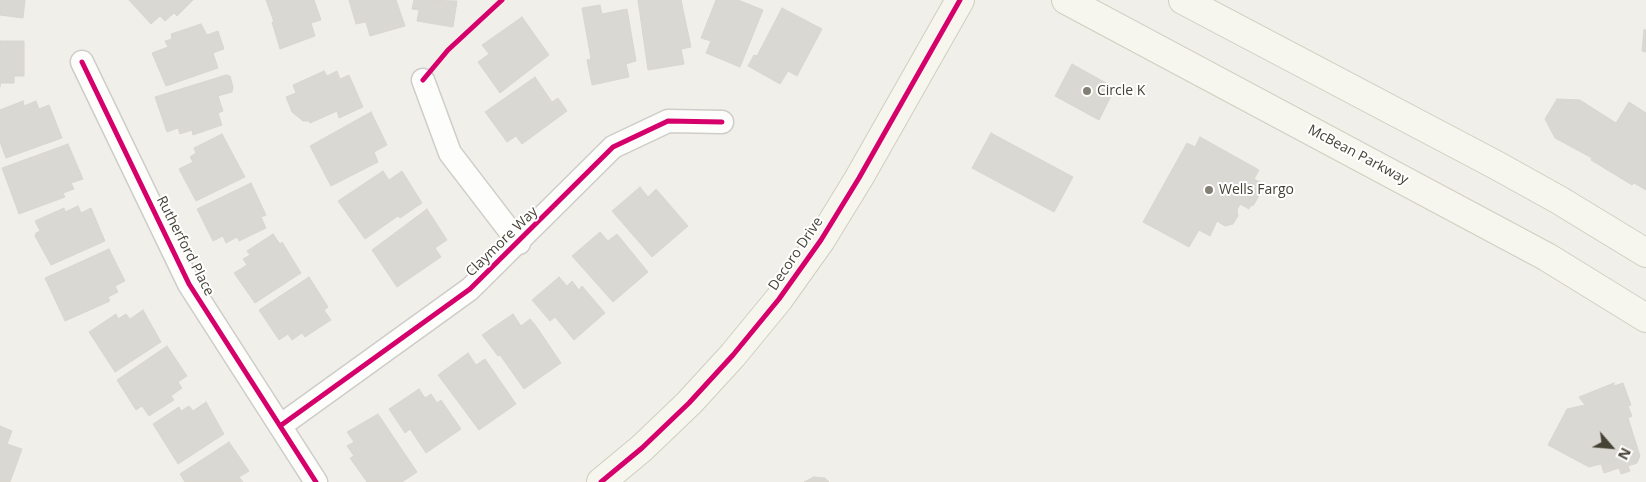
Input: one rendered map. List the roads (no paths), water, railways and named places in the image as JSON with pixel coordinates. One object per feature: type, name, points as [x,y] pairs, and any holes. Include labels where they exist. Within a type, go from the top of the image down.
[{"type":"main road","name":"Decoro Drive","points":[[601,482],[642,448],[689,403],[733,356],[779,300],[821,240],[859,178],[960,0]]},
{"type":"main road","name":"McBean Parkway","points":[[1066,0],[1530,247],[1646,318]]},
{"type":"main road","points":[[1183,0],[1512,174],[1646,253]]},
{"type":"street","name":"Rutherford Place","points":[[82,62],[189,284],[316,482]]},
{"type":"street","points":[[423,80],[450,153],[519,243]]},
{"type":"street","name":"Claymore Way","points":[[280,426],[470,289],[519,243],[612,147],[668,121],[722,122]]},
{"type":"place","name":"Circle K","points":[[1087,91]]},
{"type":"place","name":"Wells Fargo","points":[[1209,190]]}]
